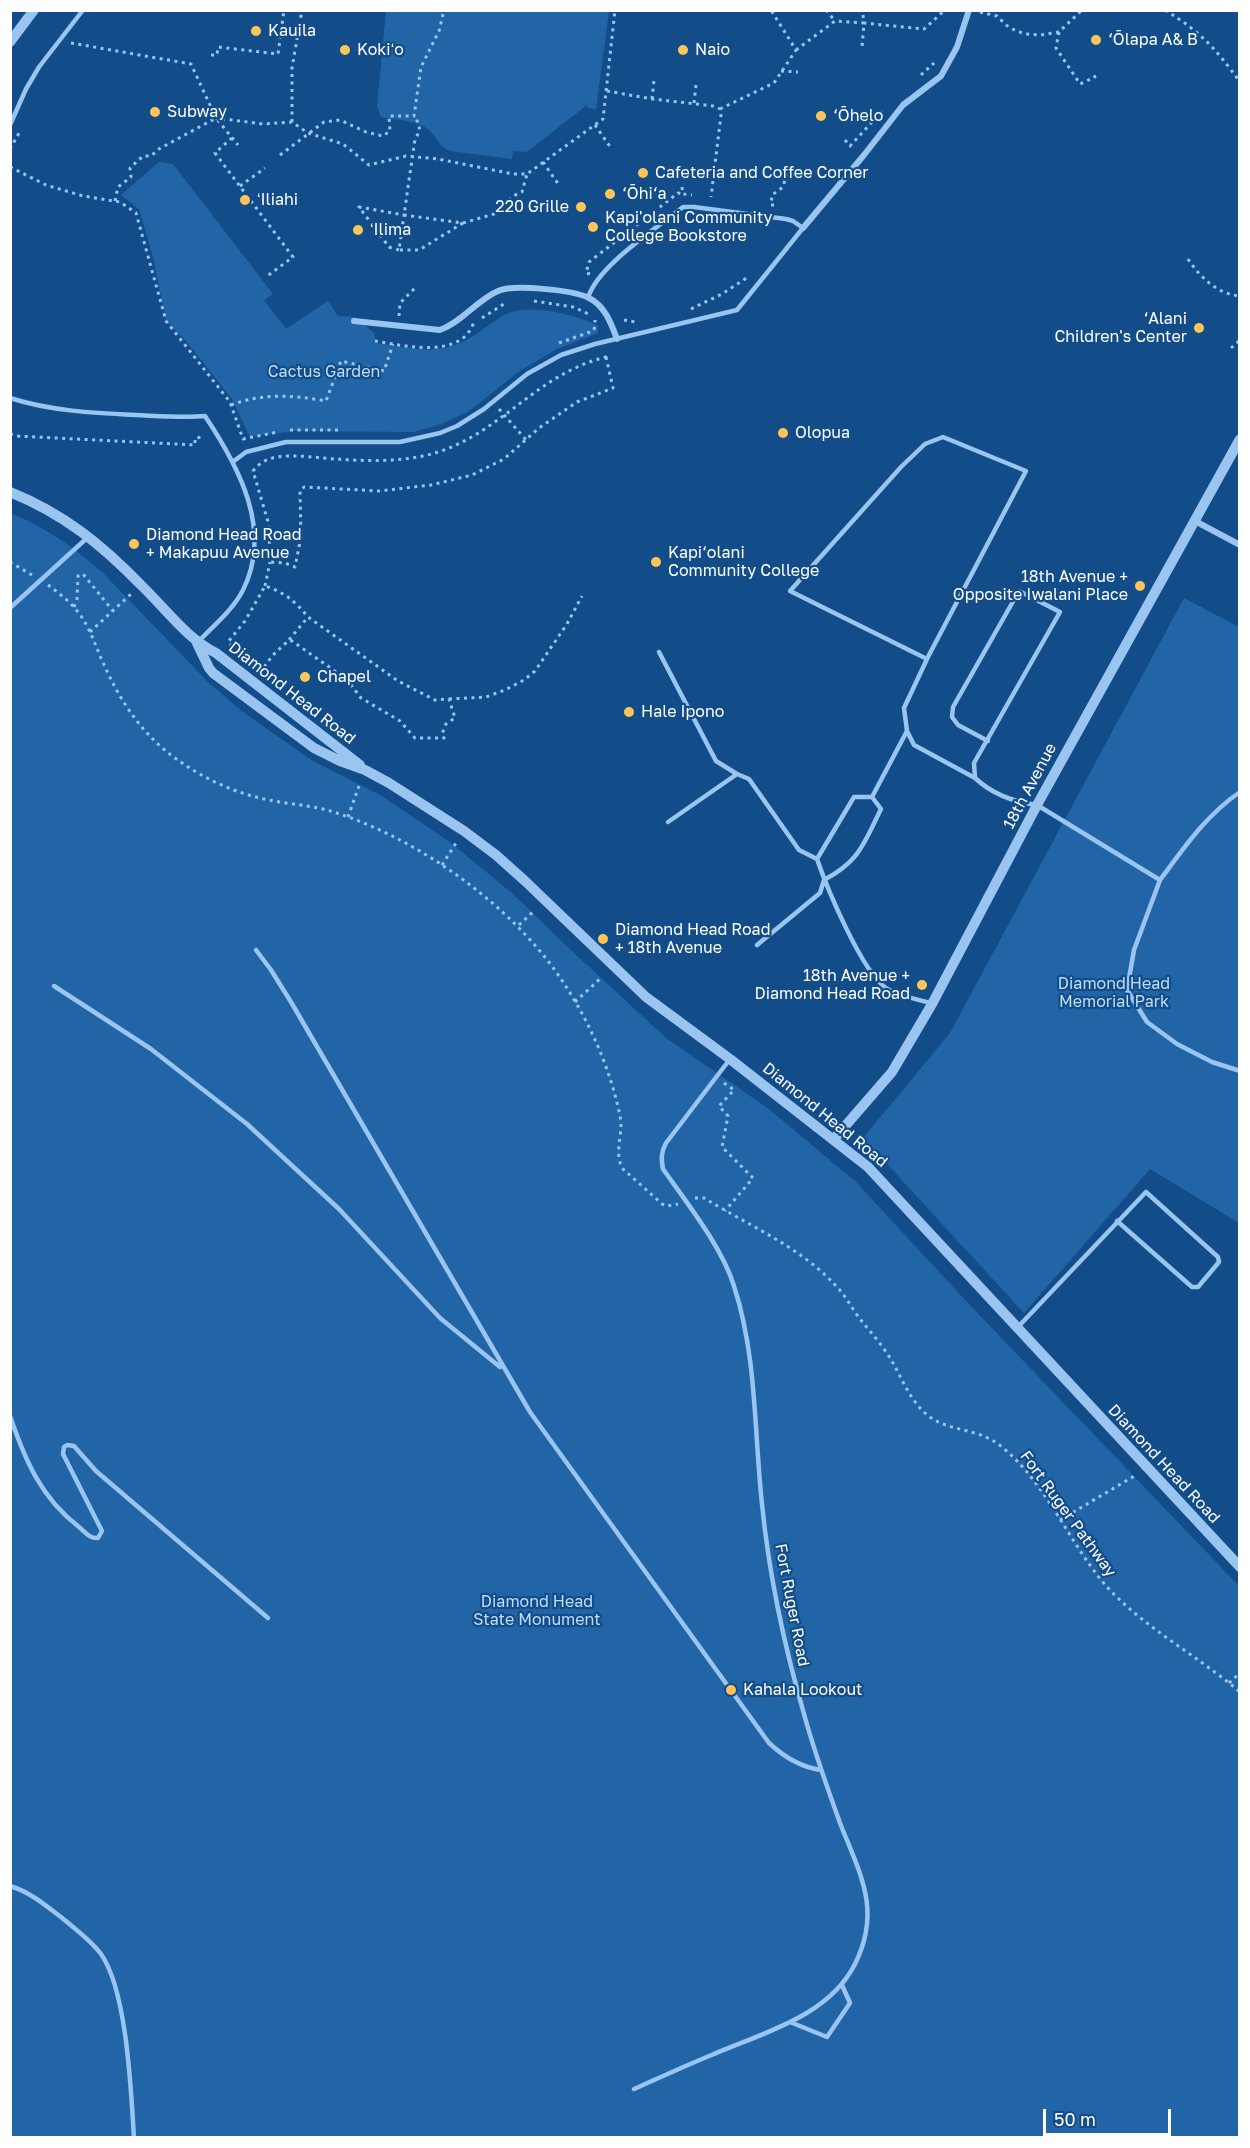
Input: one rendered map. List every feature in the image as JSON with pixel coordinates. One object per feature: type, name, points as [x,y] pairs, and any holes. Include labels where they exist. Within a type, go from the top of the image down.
[{"type":"street","points":[[10,42],[34,10]]},
{"type":"street","points":[[803,228],[903,105],[941,76],[957,47],[969,10]]},
{"type":"street","points":[[354,321],[440,330],[496,291],[527,287],[588,298],[604,312],[617,339]]},
{"type":"street","name":"18th Avenue","points":[[834,1139],[892,1072],[933,1004],[1037,805],[1239,438]]},
{"type":"street","name":"Diamond Head Road","points":[[10,492],[53,512],[116,559],[197,643],[213,673],[303,741],[340,761],[365,770]]},
{"type":"street","points":[[1195,521],[1239,545]]},
{"type":"street","name":"Diamond Head Road","points":[[197,643],[216,653],[365,770],[425,804],[496,855],[646,997],[834,1139],[878,1176],[1239,1567]]},
{"type":"lane","points":[[10,125],[39,67],[83,10]]},
{"type":"lane","points":[[234,461],[246,452],[286,442],[399,442],[440,433],[457,426],[484,409],[545,362],[576,350],[737,310],[803,228],[786,219],[683,207],[605,269],[593,285],[588,298]]},
{"type":"lane","points":[[10,398],[34,405],[90,413],[187,418],[206,416],[234,461],[250,506],[255,537],[254,563],[242,593],[197,643]]},
{"type":"lane","points":[[927,659],[790,591],[901,467],[925,444],[943,437],[1026,471],[927,659],[904,708],[907,731],[914,745],[1015,802],[1037,805],[1160,880]]},
{"type":"lane","points":[[10,608],[88,536]]},
{"type":"lane","points":[[975,778],[974,763],[988,741],[1060,612],[1019,591],[953,707],[952,717],[958,725],[988,741]]},
{"type":"lane","points":[[659,652],[716,761],[749,779],[799,850],[817,859],[824,880],[865,964],[877,981],[889,990],[933,1004]]},
{"type":"lane","points":[[872,797],[907,731]]},
{"type":"lane","points":[[668,822],[737,774]]},
{"type":"lane","points":[[1239,792],[1198,829],[1160,880],[1134,950],[1127,990],[1147,1022],[1176,1044],[1212,1062],[1239,1071]]},
{"type":"lane","points":[[817,859],[854,797],[872,797]]},
{"type":"lane","points":[[757,945],[820,893],[824,880],[839,872],[859,853],[881,809],[872,797]]},
{"type":"lane","points":[[256,950],[291,1002],[530,1412],[769,1743],[797,1764],[821,1770]]},
{"type":"lane","points":[[54,986],[151,1049],[247,1124],[339,1209],[440,1318],[503,1369]]},
{"type":"lane","name":"Fort Ruger Road","points":[[634,2089],[790,2022],[820,2003],[842,1985],[855,1964],[864,1938],[868,1910],[860,1869],[821,1770],[792,1670],[776,1600],[762,1504],[752,1378],[734,1285],[720,1255],[663,1169],[662,1163],[662,1149],[730,1059]]},
{"type":"lane","points":[[1017,1328],[1117,1221],[1146,1192],[1218,1257],[1219,1262],[1198,1287],[1192,1287],[1117,1221]]},
{"type":"lane","points":[[10,1416],[27,1462],[42,1490],[67,1518],[91,1538],[98,1538],[102,1531],[63,1454],[64,1447],[67,1445],[74,1446],[96,1472],[268,1618]]},
{"type":"lane","points":[[10,1886],[36,1899],[86,1936],[109,1968],[118,1996],[134,2138]]},
{"type":"lane","points":[[790,2022],[827,2037],[850,2003],[842,1985]]},
{"type":"path","points":[[211,55],[217,56],[218,47],[278,54],[284,10]]},
{"type":"path","points":[[292,122],[292,68],[302,10]]},
{"type":"path","points":[[399,250],[415,140],[420,132],[420,125],[414,116],[421,67],[439,31],[444,10]]},
{"type":"path","points":[[174,112],[263,124],[292,122],[308,133],[343,144],[369,165],[406,156],[438,159],[513,174],[527,174],[603,119],[615,10]]},
{"type":"path","points":[[771,10],[796,50]]},
{"type":"path","points":[[826,10],[835,21]]},
{"type":"path","points":[[720,109],[774,83],[796,50],[835,21],[924,29],[945,10]]},
{"type":"path","points":[[1082,10],[1059,32],[1056,48],[1080,84],[1095,77],[1093,74]]},
{"type":"path","points":[[1166,10],[1208,41],[1239,82]]},
{"type":"path","points":[[980,12],[997,16],[1006,25],[1026,34],[1059,32]]},
{"type":"path","points":[[862,47],[863,15]]},
{"type":"path","points":[[65,50],[77,35]]},
{"type":"path","points":[[71,43],[191,64],[216,118],[238,145]]},
{"type":"path","points":[[919,77],[938,58]]},
{"type":"path","points":[[781,71],[798,72]]},
{"type":"path","points":[[652,99],[654,80]]},
{"type":"path","points":[[694,103],[696,85]]},
{"type":"path","points":[[607,91],[714,106],[720,109]]},
{"type":"path","points":[[850,146],[889,104]]},
{"type":"path","points":[[711,197],[720,109]]},
{"type":"path","points":[[280,155],[324,122],[340,120],[366,132],[383,136],[390,131],[389,116],[414,116]]},
{"type":"path","points":[[115,201],[118,186],[130,177],[130,168],[143,156],[151,156],[159,149],[216,118]]},
{"type":"path","points":[[595,125],[611,148]]},
{"type":"path","points":[[10,149],[20,130]]},
{"type":"path","points":[[232,138],[215,153],[293,257],[266,277]]},
{"type":"path","points":[[845,140],[852,154]]},
{"type":"path","points":[[543,162],[559,185]]},
{"type":"path","points":[[10,167],[46,185],[63,191],[115,201],[136,213],[166,321],[231,405],[243,439],[300,429],[342,430]]},
{"type":"path","points":[[240,186],[265,168]]},
{"type":"path","points":[[782,207],[771,205],[772,195],[783,187],[787,172]]},
{"type":"path","points":[[463,222],[359,207],[389,247],[399,250],[419,250],[463,222],[494,214],[513,196],[522,192],[527,174]]},
{"type":"path","points":[[586,273],[589,262],[678,193],[683,194]]},
{"type":"path","points":[[1188,259],[1197,272],[1222,292],[1239,296]]},
{"type":"path","points":[[681,312],[723,294],[753,272]]},
{"type":"path","points":[[397,327],[400,303],[417,286]]},
{"type":"path","points":[[375,341],[430,347],[454,343],[465,337],[474,323],[496,307],[516,300]]},
{"type":"path","points":[[525,300],[573,307],[594,318],[596,323],[593,331],[553,346]]},
{"type":"path","points":[[624,320],[642,321]]},
{"type":"path","points":[[1231,348],[1239,340]]},
{"type":"path","points":[[231,405],[270,395],[298,396],[326,401],[340,361],[384,371],[393,344]]},
{"type":"path","points":[[236,649],[228,642],[245,621],[265,586],[270,562],[269,525],[253,471],[258,464],[274,458],[291,456],[376,460],[422,456],[470,439],[504,417],[532,393],[562,373],[588,361],[606,357],[613,388],[577,402],[539,428],[504,459],[472,475],[431,485],[379,491],[304,487],[300,491],[301,537],[295,567],[285,563],[270,562]]},
{"type":"path","points":[[499,409],[527,441]]},
{"type":"path","points":[[10,434],[195,445],[195,438],[203,437]]},
{"type":"path","points":[[10,562],[40,580],[74,607],[90,632],[124,704],[151,737],[186,766],[247,795],[311,806],[348,818],[402,842],[441,865],[480,893],[518,926],[559,975],[590,1028],[612,1084],[621,1119],[620,1165],[662,1204],[674,1205]]},
{"type":"path","points":[[74,607],[77,599],[78,576],[83,574],[113,611]]},
{"type":"path","points":[[90,632],[141,584]]},
{"type":"path","points":[[265,586],[282,591],[298,604],[308,617],[398,681],[435,700],[486,697],[524,680],[535,671],[567,624],[582,596]]},
{"type":"path","points":[[253,663],[261,671],[308,617]]},
{"type":"path","points":[[288,640],[306,649],[339,674],[348,681],[361,698],[400,721],[416,738],[444,738],[442,734],[446,724],[455,718],[450,699]]},
{"type":"path","points":[[348,818],[360,783]]},
{"type":"path","points":[[441,865],[456,843]]},
{"type":"path","points":[[518,926],[535,910]]},
{"type":"path","points":[[576,1002],[602,977]]},
{"type":"path","points":[[715,1076],[734,1090],[718,1106],[728,1116],[722,1147],[753,1178],[725,1210]]},
{"type":"path","name":"Fort Ruger Pathway","points":[[695,1198],[704,1198],[725,1210],[794,1251],[824,1274],[872,1332],[893,1363],[907,1390],[925,1414],[947,1426],[985,1436],[1002,1447],[1026,1472],[1084,1559],[1111,1591],[1151,1625],[1239,1692]]},
{"type":"path","points":[[1060,1520],[1147,1468]]},
{"type":"path","points":[[1229,1683],[1239,1673]]},
{"type":"green space","points":[[386,11],[609,11],[596,109],[588,108],[587,105],[527,152],[513,151],[512,159],[450,151],[443,147],[424,127],[413,122],[381,117],[377,106]]},
{"type":"green space","name":"Cactus Garden","points":[[159,162],[173,164],[273,294],[264,300],[286,329],[328,301],[338,316],[355,317],[375,334],[375,343],[414,349],[453,346],[473,336],[504,315],[525,310],[552,312],[578,318],[598,326],[598,333],[557,349],[521,370],[469,411],[442,424],[413,432],[294,431],[250,437],[232,399],[187,342],[166,321],[153,257],[139,209],[121,195]]},
{"type":"green space","name":"Diamond Head State Monument","points":[[10,513],[47,531],[92,563],[208,682],[243,712],[313,761],[382,796],[451,843],[513,894],[666,1038],[769,1109],[856,1182],[965,1300],[1239,1586],[1239,2137],[11,2137]]},
{"type":"green space","name":"Diamond Head Memorial Park","points":[[1184,598],[1239,627],[1239,1223],[1150,1169],[1024,1313],[863,1138],[950,1033]]},
{"type":"place","name":"Kauila","points":[[256,31]]},
{"type":"place","name":"‘Ōlapa A& B","points":[[1096,40]]},
{"type":"place","name":"Kokiʻo","points":[[345,50]]},
{"type":"place","name":"Naio","points":[[683,50]]},
{"type":"place","name":"Subway","points":[[155,112]]},
{"type":"place","name":"‘Ōhelo","points":[[821,116]]},
{"type":"place","name":"Cafeteria and Coffee Corner","points":[[643,173]]},
{"type":"place","name":"‘Ōhi‘a","points":[[610,194]]},
{"type":"place","name":"ʻIliahi","points":[[245,200]]},
{"type":"place","name":"220 Grille","points":[[581,207]]},
{"type":"place","name":"Kapi'olani Community College Bookstore","points":[[593,227]]},
{"type":"place","name":"ʻIlima","points":[[358,230]]},
{"type":"place","name":"‘Alani Children's Center","points":[[1199,328]]},
{"type":"place","name":"Olopua","points":[[783,433]]},
{"type":"place","name":"Diamond Head Road + Makapuu Avenue","points":[[134,544]]},
{"type":"place","name":"Kapi‘olani Community College","points":[[656,562]]},
{"type":"place","name":"18th Avenue + Opposite Iwalani Place","points":[[1140,586]]},
{"type":"place","name":"Chapel","points":[[305,677]]},
{"type":"place","name":"Hale Ipono","points":[[629,712]]},
{"type":"place","name":"Diamond Head Road + 18th Avenue","points":[[603,939]]},
{"type":"place","name":"18th Avenue + Diamond Head Road","points":[[922,985]]},
{"type":"place","name":"Kahala Lookout","points":[[731,1690]]}]
